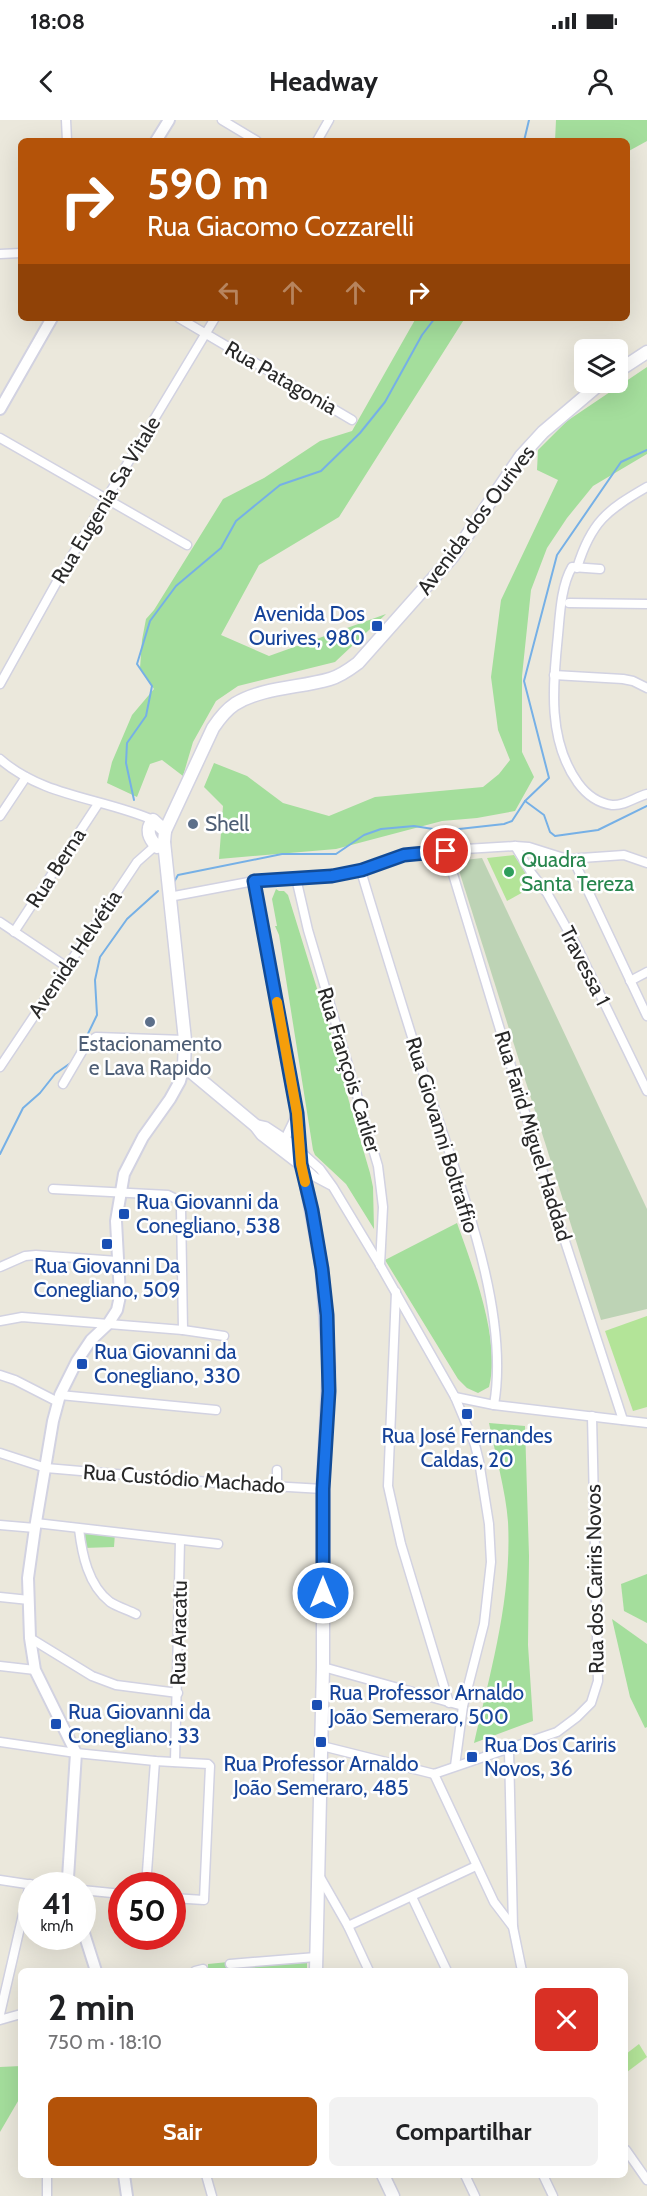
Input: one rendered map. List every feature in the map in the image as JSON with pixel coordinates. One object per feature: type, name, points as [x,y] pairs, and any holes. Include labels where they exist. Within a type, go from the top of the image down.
[{"type":"main road","points":[[628,364],[647,352]]},
{"type":"main road","name":"Avenida dos Ourives","points":[[156,834],[176,810],[213,728],[222,715],[235,704],[294,685],[330,679],[358,663],[453,556],[522,456],[543,432],[589,393]]},
{"type":"main road","points":[[156,834],[166,867],[185,1040],[183,1066],[256,1126],[262,1134],[300,1151],[322,1269],[329,1391],[323,1489],[322,1746],[316,1968]]},
{"type":"main road","points":[[285,1145],[301,1164]]},
{"type":"main road","points":[[384,2178],[393,2196]]},
{"type":"street","points":[[66,120],[67,138]]},
{"type":"street","points":[[158,138],[169,120]]},
{"type":"street","points":[[222,120],[251,138]]},
{"type":"street","points":[[319,138],[329,120]]},
{"type":"street","points":[[0,254],[18,253]]},
{"type":"street","points":[[0,409],[50,321]]},
{"type":"street","name":"Rua Patagonia","points":[[184,321],[352,420]]},
{"type":"street","name":"Rua Eugenia Sa Vitale","points":[[0,684],[106,498],[213,321]]},
{"type":"street","points":[[0,438],[187,545]]},
{"type":"street","points":[[577,568],[589,535],[598,522],[610,510],[647,487]]},
{"type":"street","points":[[600,569],[572,567],[566,581],[559,621],[554,675],[555,722],[559,742],[572,775],[582,789],[598,801],[615,805],[623,804],[647,794]]},
{"type":"street","points":[[569,603],[647,604]]},
{"type":"street","points":[[554,675],[623,679],[647,688]]},
{"type":"street","points":[[0,759],[38,784],[98,804],[134,812],[156,834]]},
{"type":"street","points":[[0,816],[26,777]]},
{"type":"street","name":"Rua Berna","points":[[14,932],[98,804]]},
{"type":"street","name":"Avenida Helvétia","points":[[0,1067],[156,834]]},
{"type":"street","points":[[169,897],[254,881],[332,876],[362,870],[404,855],[446,851],[515,846],[529,847],[573,859],[624,855],[647,862]]},
{"type":"street","name":"Travessa 1","points":[[515,846],[532,874],[547,892],[576,945],[647,1091]]},
{"type":"street","name":"Rua Farid Miguel Haddad","points":[[446,851],[547,1184],[623,1420]]},
{"type":"street","points":[[573,859],[647,1016]]},
{"type":"street","name":"Rua Giovanni Boltraffio","points":[[362,870],[391,972],[464,1199],[490,1292],[497,1376],[494,1405]]},
{"type":"street","name":"Rua François Carlier","points":[[296,878],[314,951],[378,1166],[383,1207],[380,1265]]},
{"type":"street","points":[[254,881],[297,1113],[300,1151],[320,1169],[333,1187],[396,1292],[455,1397],[475,1445],[479,1461],[491,1540],[491,1562],[484,1624],[463,1706],[455,1766]]},
{"type":"street","points":[[0,922],[67,967]]},
{"type":"street","points":[[630,981],[647,972]]},
{"type":"street","points":[[63,1084],[87,1043],[96,1037],[185,1040]]},
{"type":"street","points":[[68,1872],[76,1753],[35,1670],[30,1638],[28,1578],[35,1526],[59,1399],[77,1361],[117,1310],[120,1296],[116,1221],[124,1174],[143,1137],[171,1099],[180,1081],[183,1066]]},
{"type":"street","points":[[285,1145],[297,1113]]},
{"type":"street","points":[[301,1164],[315,1177],[333,1187]]},
{"type":"street","points":[[53,1189],[168,1195],[178,1200],[181,1208],[183,1330]]},
{"type":"street","points":[[0,1268],[25,1256],[36,1255],[117,1261]]},
{"type":"street","points":[[396,1292],[388,1486],[401,1544],[449,1703]]},
{"type":"street","points":[[0,1321],[22,1317],[183,1330],[224,1336]]},
{"type":"street","points":[[0,1375],[59,1399],[216,1410]]},
{"type":"street","points":[[455,1397],[494,1405],[647,1423]]},
{"type":"street","name":"Rua dos Cariris Novos","points":[[434,1774],[557,1732],[591,1703],[598,1681],[592,1416]]},
{"type":"street","name":"Rua Custódio Machado","points":[[0,1452],[46,1468],[323,1489]]},
{"type":"street","points":[[276,1486],[277,1470]]},
{"type":"street","points":[[0,1525],[79,1529],[218,1544]]},
{"type":"street","points":[[79,1529],[86,1562],[96,1588],[111,1603],[136,1614]]},
{"type":"street","name":"Rua Aracatu","points":[[175,1762],[180,1540]]},
{"type":"street","points":[[0,1597],[29,1600]]},
{"type":"street","points":[[30,1638],[71,1665],[116,1685],[178,1693]]},
{"type":"street","points":[[0,1666],[35,1670]]},
{"type":"street","points":[[323,1667],[463,1706]]},
{"type":"street","points":[[0,1742],[76,1753],[155,1761],[206,1763],[210,1767],[204,1900],[186,1899]]},
{"type":"street","points":[[322,1746],[422,1773],[434,1774],[476,1866],[502,1914],[513,1927]]},
{"type":"street","points":[[508,1749],[513,1927],[521,1968]]},
{"type":"street","points":[[147,1872],[155,1761]]},
{"type":"street","points":[[348,1926],[476,1866]]},
{"type":"street","points":[[318,1874],[348,1926],[368,1968]]},
{"type":"street","points":[[0,1880],[18,1882]]},
{"type":"street","points":[[412,1897],[446,1968]]},
{"type":"street","points":[[0,2014],[18,1936]]},
{"type":"street","points":[[89,1950],[95,1968]]},
{"type":"street","points":[[230,1964],[316,1957]]},
{"type":"street","points":[[0,2020],[18,2015]]},
{"type":"street","points":[[628,2153],[647,2180]]},
{"type":"street","points":[[47,2178],[47,2196]]},
{"type":"street","points":[[124,2178],[127,2196]]},
{"type":"street","points":[[207,2178],[212,2196]]},
{"type":"street","points":[[466,2178],[475,2196]]},
{"type":"street","points":[[544,2178],[553,2196]]},
{"type":"green space","points":[[556,120],[647,120],[647,141],[630,150],[630,138],[555,138]]},
{"type":"green space","points":[[414,321],[463,321],[339,517],[259,565],[221,635],[269,656],[386,614],[335,662],[238,686],[216,701],[193,742],[183,776],[162,760],[150,764],[137,797],[107,783],[112,762],[132,715],[154,689],[140,668],[146,619],[154,610],[223,499],[264,478],[320,441],[352,431]]},
{"type":"green space","points":[[647,367],[647,454],[593,486],[567,518],[547,548],[531,590],[522,676],[522,752],[534,777],[515,811],[442,821],[336,849],[219,859],[223,806],[204,787],[214,763],[247,776],[283,803],[329,816],[375,797],[483,787],[499,774],[510,760],[498,730],[491,677],[501,600],[558,480],[537,470],[538,450],[567,421],[608,393],[628,393],[628,380]]},
{"type":"green space","name":"Quadra Santa Tereza","points":[[514,855],[534,886],[507,901],[487,858]]},
{"type":"green space","points":[[482,858],[647,1209],[647,1309],[601,1320],[456,861]]},
{"type":"green space","points":[[276,889],[288,895],[346,1082],[344,1084],[373,1187],[374,1229],[346,1184],[315,1155],[313,1150],[279,935],[275,926],[277,926],[272,899]]},
{"type":"green space","points":[[457,1223],[484,1304],[491,1348],[492,1368],[489,1387],[478,1393],[467,1388],[458,1379],[385,1260]]},
{"type":"green space","points":[[647,1316],[647,1407],[633,1411],[605,1331]]},
{"type":"green space","points":[[489,1423],[525,1426],[529,1556],[528,1645],[533,1721],[474,1743],[499,1633],[507,1578],[508,1522]]},
{"type":"green space","points":[[80,1532],[115,1533],[114,1547],[83,1548]]},
{"type":"green space","points":[[647,1574],[647,1623],[624,1611],[621,1584]]},
{"type":"green space","points":[[612,1619],[647,1644],[647,1727],[645,1728],[630,1697]]},
{"type":"green space","points":[[307,1954],[307,1968],[208,1968],[208,1964]]},
{"type":"green space","points":[[639,2044],[647,2057],[628,2071],[628,2052]]},
{"type":"green space","points":[[18,2066],[18,2101],[0,2132],[0,2067]]},
{"type":"waterway","points":[[525,138],[529,120]]},
{"type":"waterway","points":[[134,800],[126,763],[127,743],[146,716],[152,686],[137,664],[150,621],[176,586],[221,548],[236,521],[280,485],[321,471],[360,433],[385,402],[422,335],[433,321]]},
{"type":"waterway","points":[[525,801],[549,778],[524,681],[557,555],[621,462],[647,450]]},
{"type":"waterway","points":[[174,882],[178,875],[282,854],[336,854],[364,835],[381,829],[414,826],[459,829],[504,824],[512,821],[525,801],[544,815],[550,832],[555,836],[598,830],[647,806]]},
{"type":"waterway","points":[[84,1042],[97,1015],[95,980],[100,957],[127,919],[158,891]]},
{"type":"waterway","points":[[0,1154],[23,1108],[40,1093],[55,1074],[72,1062]]},
{"type":"slow traffic","points":[[277,1002],[297,1113],[301,1164],[305,1182]]},
{"type":"place","name":"Avenida Dos Ourives, 980","points":[[377,626]]},
{"type":"place","name":"Shell","points":[[193,824]]},
{"type":"place","name":"Quadra Santa Tereza","points":[[509,872]]},
{"type":"place","name":"Estacionamento e Lava Rapido","points":[[150,1022]]},
{"type":"place","name":"Rua Giovanni da Conegliano, 538","points":[[124,1214]]},
{"type":"place","name":"Rua Giovanni Da Conegliano, 509","points":[[107,1244]]},
{"type":"place","name":"Rua Giovanni da Conegliano, 330","points":[[82,1364]]},
{"type":"place","name":"Rua José Fernandes Caldas, 20","points":[[467,1414]]},
{"type":"place","name":"Rua Professor Arnaldo João Semeraro, 500","points":[[317,1705]]},
{"type":"place","name":"Rua Giovanni da Conegliano, 33","points":[[56,1724]]},
{"type":"place","name":"Rua Professor Arnaldo João Semeraro, 485","points":[[321,1742]]},
{"type":"place","name":"Rua Dos Cariris Novos, 36","points":[[472,1757]]},
{"type":"route","points":[[323,1593],[323,1489],[329,1391],[327,1315],[312,1210],[301,1164],[297,1113],[254,881],[332,876],[362,870],[404,855],[446,851]]}]
